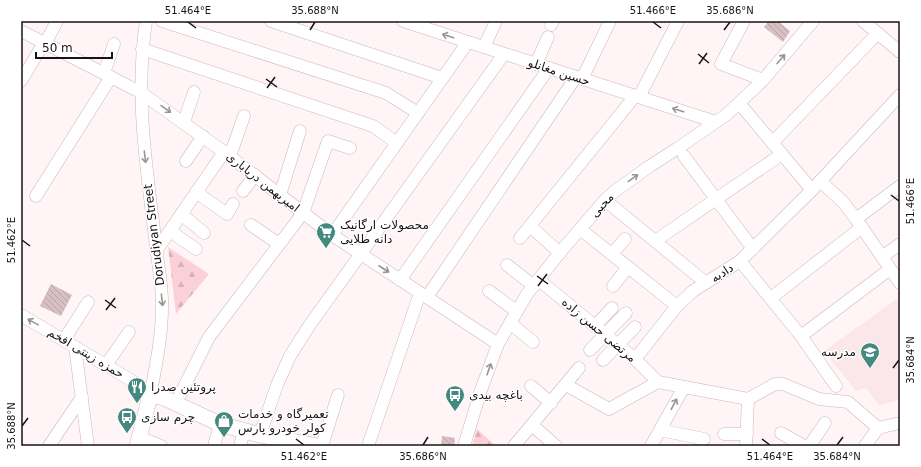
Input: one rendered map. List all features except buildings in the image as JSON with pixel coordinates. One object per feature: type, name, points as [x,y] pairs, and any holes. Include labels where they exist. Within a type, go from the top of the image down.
[{"type":"main road","points":[[150,396],[164,398],[220,424],[260,435],[318,446]]},
{"type":"main road","name":"Dorudiyan Street","points":[[138,442],[150,396]]},
{"type":"street","points":[[21,81],[57,21]]},
{"type":"street","name":"Dorudiyan Street","points":[[146,21],[142,49],[140,92],[142,128],[162,306],[161,337],[150,396]]},
{"type":"street","points":[[162,21],[386,93],[418,113]]},
{"type":"street","points":[[271,21],[298,25],[442,78]]},
{"type":"street","name":"حسین مغانلو","points":[[404,21],[716,122]]},
{"type":"street","points":[[484,47],[496,21]]},
{"type":"street","points":[[368,446],[424,295],[579,78],[610,21]]},
{"type":"street","points":[[520,238],[637,97],[678,21]]},
{"type":"street","points":[[744,21],[721,64],[762,80]]},
{"type":"street","name":"محبی","points":[[464,446],[481,390],[498,344],[516,312],[536,283],[560,253],[605,200],[644,170],[716,122],[739,104],[813,21]]},
{"type":"street","points":[[864,21],[900,52]]},
{"type":"street","name":"امیربهمن دریاباری","points":[[21,31],[140,92],[203,136],[332,235],[498,344]]},
{"type":"street","points":[[772,143],[878,33]]},
{"type":"street","points":[[536,64],[548,37]]},
{"type":"street","points":[[332,235],[468,42]]},
{"type":"street","points":[[36,196],[108,75],[114,44]]},
{"type":"street","points":[[142,49],[373,126],[397,143]]},
{"type":"street","points":[[260,435],[277,385],[290,356],[309,326],[504,54]]},
{"type":"street","points":[[400,280],[549,68]]},
{"type":"street","points":[[184,122],[194,92]]},
{"type":"street","name":"دادبه","points":[[635,359],[677,306],[693,290],[740,261],[753,249],[816,186],[900,95]]},
{"type":"street","points":[[739,104],[782,154],[816,186],[842,202],[859,223],[900,283]]},
{"type":"street","points":[[156,251],[196,192],[227,154],[244,116]]},
{"type":"street","points":[[280,195],[300,131]]},
{"type":"street","points":[[186,161],[203,136]]},
{"type":"street","points":[[180,395],[209,337],[303,212],[328,141],[350,148]]},
{"type":"street","points":[[655,242],[782,154]]},
{"type":"street","points":[[684,156],[753,249]]},
{"type":"street","points":[[244,191],[255,175]]},
{"type":"street","points":[[771,298],[900,186]]},
{"type":"street","points":[[196,192],[227,214],[233,204]]},
{"type":"street","points":[[605,200],[706,283]]},
{"type":"street","points":[[182,214],[204,233]]},
{"type":"street","points":[[251,225],[279,244]]},
{"type":"street","points":[[530,226],[560,253]]},
{"type":"street","points":[[580,229],[677,306]]},
{"type":"street","points":[[170,231],[196,249]]},
{"type":"street","points":[[612,254],[624,239]]},
{"type":"street","points":[[882,257],[900,244]]},
{"type":"street","points":[[740,261],[801,336],[836,386]]},
{"type":"street","name":"مرتضی حسن زاده","points":[[507,265],[536,283],[595,326],[635,359],[658,382]]},
{"type":"street","points":[[613,286],[628,267]]},
{"type":"street","points":[[801,336],[890,269]]},
{"type":"street","points":[[489,291],[516,312]]},
{"type":"street","points":[[64,340],[88,302]]},
{"type":"street","points":[[595,326],[612,308]]},
{"type":"street","points":[[590,350],[626,313]]},
{"type":"street","name":"حمزه زینتی افخم","points":[[21,315],[106,365],[150,396]]},
{"type":"street","points":[[510,323],[533,342]]},
{"type":"street","points":[[603,360],[635,327]]},
{"type":"street","points":[[106,365],[129,332]]},
{"type":"street","points":[[75,347],[88,446]]},
{"type":"street","points":[[514,446],[580,368]]},
{"type":"street","points":[[566,385],[609,409],[658,382],[748,399],[775,384],[783,384],[818,399],[848,402],[878,428]]},
{"type":"street","points":[[531,386],[551,403]]},
{"type":"street","points":[[651,446],[684,387]]},
{"type":"street","points":[[322,446],[338,395]]},
{"type":"street","points":[[49,446],[82,397]]},
{"type":"street","points":[[746,446],[748,399]]},
{"type":"street","points":[[781,433],[806,446],[825,423]]},
{"type":"street","points":[[865,446],[878,428],[900,423]]},
{"type":"street","points":[[214,446],[220,424]]},
{"type":"street","points":[[532,425],[556,446]]},
{"type":"street","points":[[660,430],[704,439]]},
{"type":"street","points":[[240,446],[244,431]]},
{"type":"street","points":[[724,434],[747,434]]},
{"type":"street","points":[[138,442],[161,446]]},
{"type":"shaded area","name":"مدرسه","points":[[897,299],[900,303],[900,400],[879,405],[866,388],[856,391],[824,351]]},
{"type":"green space","points":[[168,247],[209,274],[176,314]]},
{"type":"green space","points":[[477,429],[496,446],[472,446]]},
{"type":"place","name":"محصولات ارگانیک دانه طلایی","points":[[326,249]]},
{"type":"place","name":"مدرسه","points":[[870,369]]},
{"type":"place","name":"پروتئین صدرا","points":[[137,404]]},
{"type":"place","name":"باغچه بیدی","points":[[455,412]]},
{"type":"place","name":"چرم سازی","points":[[127,434]]},
{"type":"place","name":"تعمیرگاه و خدمات کولر خودرو پارس","points":[[224,438]]}]
